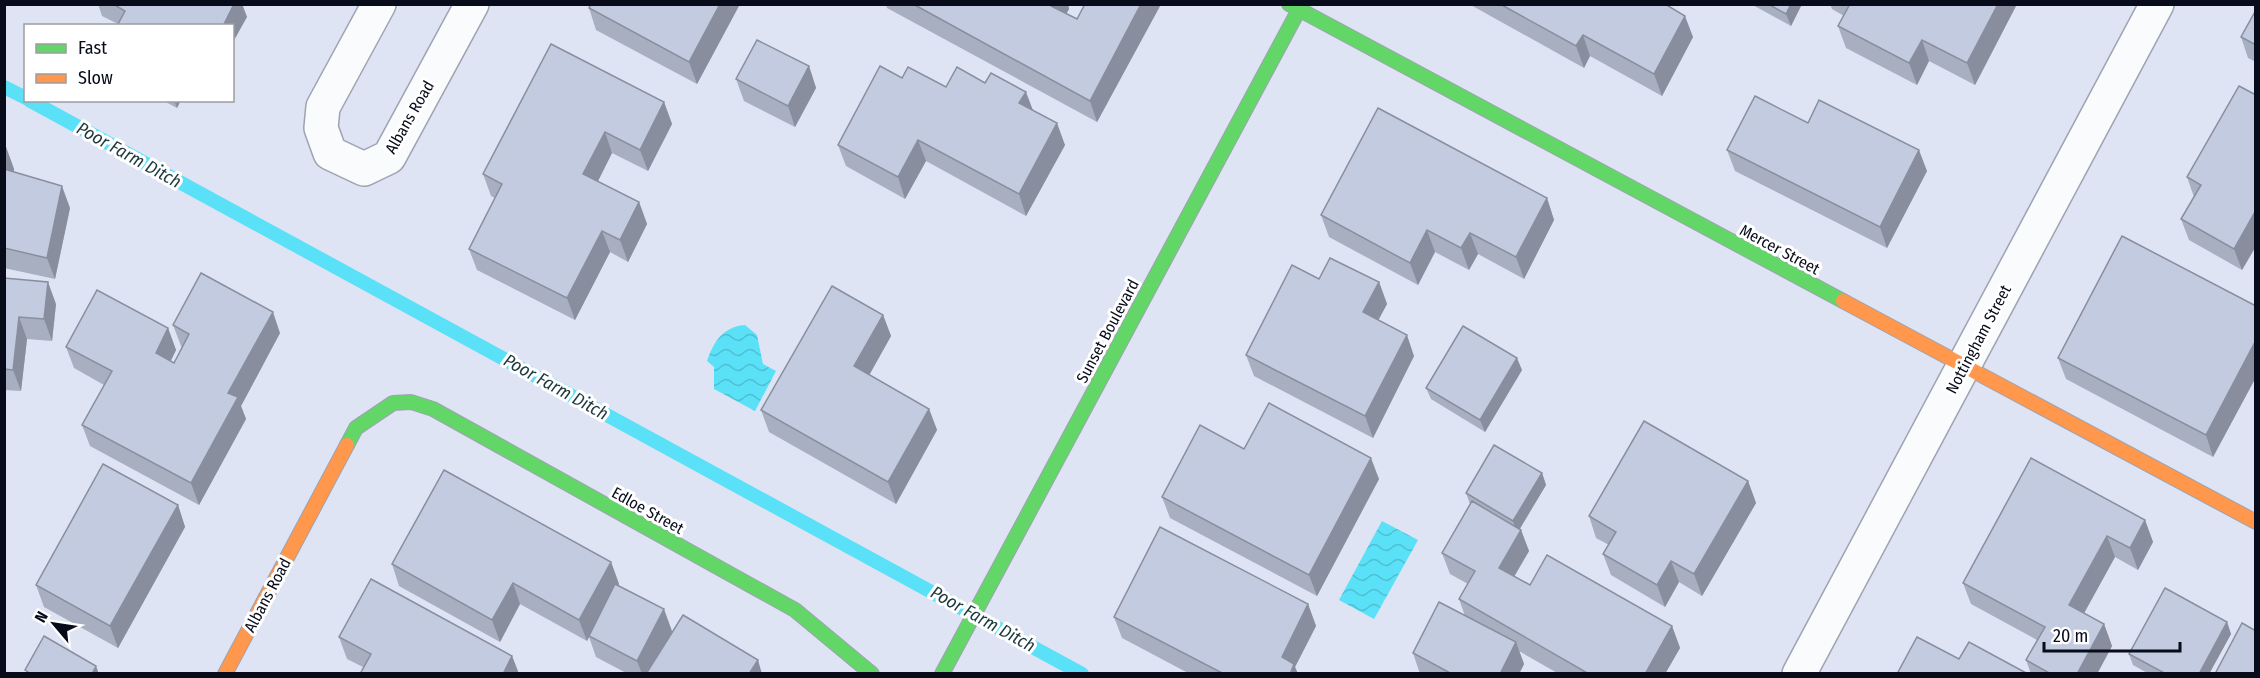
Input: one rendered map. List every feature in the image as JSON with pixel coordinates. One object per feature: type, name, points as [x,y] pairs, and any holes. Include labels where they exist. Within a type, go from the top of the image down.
[{"type":"street","name":"Albans Road","points":[[379,4],[323,107],[321,128],[330,153],[363,169],[389,157],[472,4]]},
{"type":"street","name":"Nottingham Street","points":[[1799,674],[2157,4]]},
{"type":"street","name":"Mercer Street","points":[[1297,6],[2256,522]]},
{"type":"street","name":"Sunset Boulevard","points":[[942,674],[1297,6]]},
{"type":"street","name":"Edloe Street","points":[[393,403],[411,402],[433,409],[795,610],[872,674]]},
{"type":"street","name":"Albans Road","points":[[225,674],[356,429],[393,403]]},
{"type":"water","points":[[745,325],[757,335],[763,364],[776,371],[755,411],[714,389],[714,367],[707,361],[720,336],[737,326]]},
{"type":"water","points":[[1382,521],[1418,540],[1374,619],[1339,600]]},
{"type":"building","points":[[113,4],[234,4],[224,24],[118,24],[125,11]]},
{"type":"building","points":[[591,4],[720,4],[689,62],[589,8]]},
{"type":"building","points":[[913,4],[1051,4],[1077,19],[1085,4],[1141,4],[1090,101]]},
{"type":"building","points":[[1500,4],[1665,4],[1685,16],[1654,74],[1583,35],[1576,46]]},
{"type":"building","points":[[1768,4],[1791,4],[1786,14]]},
{"type":"building","points":[[1850,4],[1998,4],[1967,63],[1922,40],[1909,63],[1838,26]]},
{"type":"building","points":[[2256,10],[2256,45],[2241,37]]},
{"type":"building","points":[[757,40],[809,66],[788,106],[736,79]]},
{"type":"building","points":[[551,44],[664,102],[640,150],[605,132],[583,174],[639,202],[620,240],[602,231],[567,298],[469,249],[502,184],[483,174]]},
{"type":"building","points":[[880,66],[902,78],[908,67],[946,87],[957,67],[985,83],[991,73],[1026,92],[1019,103],[1057,123],[1019,194],[918,140],[898,177],[838,145]]},
{"type":"building","points":[[2239,86],[2256,95],[2256,210],[2234,249],[2181,219],[2201,185],[2187,177]]},
{"type":"building","points":[[1755,96],[1808,123],[1819,100],[1919,150],[1880,227],[1727,150]]},
{"type":"building","points":[[1378,108],[1547,198],[1516,257],[1470,233],[1461,248],[1427,230],[1410,263],[1321,215]]},
{"type":"building","points":[[4,169],[62,186],[47,258],[4,248]]},
{"type":"building","points":[[2122,236],[2256,306],[2256,340],[2206,435],[2058,358]]},
{"type":"building","points":[[1330,258],[1379,282],[1363,312],[1407,335],[1365,416],[1246,355],[1292,265],[1319,279]]},
{"type":"building","points":[[201,273],[273,312],[228,393],[238,397],[191,483],[82,425],[112,371],[66,347],[97,290],[168,328],[156,353],[174,363],[189,334],[173,325]]},
{"type":"building","points":[[4,278],[48,282],[44,319],[19,317],[13,370],[4,369]]},
{"type":"building","points":[[832,286],[883,315],[854,366],[929,409],[888,482],[761,410]]},
{"type":"building","points":[[1463,326],[1517,358],[1480,420],[1426,388]]},
{"type":"building","points":[[1269,403],[1371,458],[1309,575],[1162,497],[1200,425],[1244,449]]},
{"type":"building","points":[[1644,421],[1748,481],[1694,574],[1671,561],[1657,585],[1603,554],[1616,532],[1589,516]]},
{"type":"building","points":[[1494,445],[1542,473],[1513,521],[1466,493]]},
{"type":"building","points":[[2031,458],[2145,520],[2130,548],[2107,536],[2069,605],[2104,624],[2077,674],[2051,674],[2026,660],[2045,627],[1963,583]]},
{"type":"building","points":[[103,464],[178,505],[110,626],[36,585]]},
{"type":"building","points":[[444,470],[611,562],[579,620],[513,583],[492,620],[392,564]]},
{"type":"building","points":[[1472,501],[1521,530],[1499,568],[1530,585],[1547,555],[1672,626],[1645,674],[1589,674],[1459,599],[1475,571],[1442,553]]},
{"type":"building","points":[[1160,527],[1308,604],[1282,657],[1294,664],[1290,674],[1224,674],[1114,617]]},
{"type":"building","points":[[371,579],[512,656],[503,674],[360,674],[371,654],[339,637]]},
{"type":"building","points":[[615,584],[664,609],[637,661],[589,636]]},
{"type":"building","points":[[2165,588],[2227,622],[2199,674],[2166,674],[2129,654]]},
{"type":"building","points":[[1439,602],[1516,642],[1501,672],[1504,674],[1452,674],[1413,653]]},
{"type":"building","points":[[683,615],[758,660],[749,674],[646,674]]},
{"type":"building","points":[[2242,623],[2256,631],[2256,674],[2215,674]]},
{"type":"building","points":[[44,636],[96,666],[92,674],[28,674],[25,670]]},
{"type":"building","points":[[1917,637],[1959,659],[1969,642],[2028,674],[1897,674]]},
{"type":"waterway","name":"Poor Farm Ditch","points":[[4,87],[24,97]]},
{"type":"waterway","name":"Poor Farm Ditch","points":[[33,102],[1082,674]]},
{"type":"traffic: fast","points":[[1289,4],[1843,301]]},
{"type":"traffic: fast","points":[[942,674],[1302,4]]},
{"type":"traffic: fast","points":[[347,445],[356,428],[393,403],[411,402],[433,409],[795,610],[872,674]]},
{"type":"traffic: slow","points":[[1843,301],[2256,522]]},
{"type":"traffic: slow","points":[[225,674],[347,445]]}]
